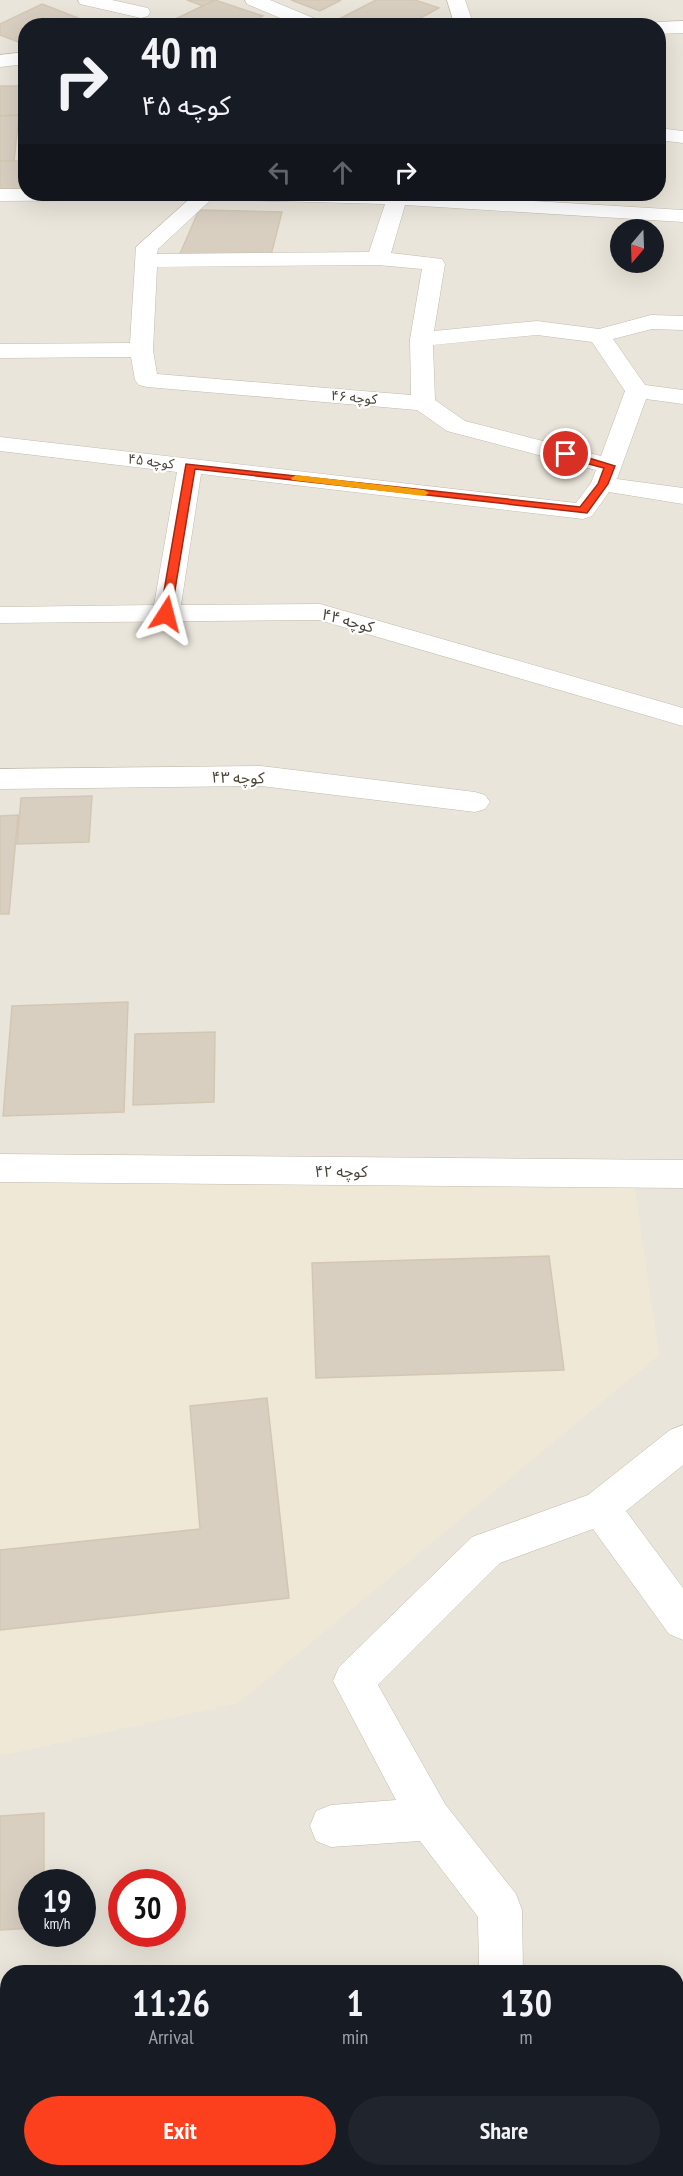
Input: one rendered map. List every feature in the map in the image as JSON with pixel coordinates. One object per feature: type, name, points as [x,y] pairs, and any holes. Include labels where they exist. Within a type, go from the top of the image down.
[{"type":"street","points":[[87,0],[140,12]]},
{"type":"street","points":[[254,0],[297,18]]},
{"type":"street","points":[[456,0],[462,18]]},
{"type":"street","points":[[666,28],[683,27]]},
{"type":"street","points":[[0,62],[18,59]]},
{"type":"street","points":[[666,135],[683,137]]},
{"type":"street","points":[[0,195],[18,195]]},
{"type":"street","points":[[0,351],[141,350],[147,247],[199,201]]},
{"type":"street","points":[[378,258],[397,201]]},
{"type":"street","points":[[429,201],[574,201],[683,216]]},
{"type":"street","points":[[147,261],[378,258],[434,264],[422,339],[423,403],[456,426],[607,475],[683,496]]},
{"type":"street","points":[[422,339],[537,328],[599,336],[651,322],[683,323]]},
{"type":"street","points":[[599,336],[637,391],[683,397]]},
{"type":"street","name":"کوچه ۴۶","points":[[141,350],[147,380],[423,403]]},
{"type":"street","points":[[607,475],[637,391]]},
{"type":"street","name":"کوچه ۴۵","points":[[0,444],[583,511],[607,475]]},
{"type":"street","points":[[166,614],[190,466]]},
{"type":"street","name":"کوچه ۴۴","points":[[0,615],[320,612],[683,717]]},
{"type":"street","name":"کوچه ۴۳","points":[[0,779],[261,776],[475,802]]},
{"type":"street","name":"کوچه ۴۲","points":[[0,1168],[683,1174]]},
{"type":"street","points":[[501,1965],[500,1910],[430,1819],[353,1681],[486,1550],[602,1508],[683,1442]]},
{"type":"street","points":[[602,1508],[683,1621]]},
{"type":"street","points":[[331,1826],[430,1819]]},
{"type":"shaded area","points":[[0,0],[683,0],[683,1965],[0,1965]]},
{"type":"shaded area","points":[[0,1180],[634,1184],[659,1355],[238,1703],[0,1756]]},
{"type":"building","points":[[187,0],[215,0],[203,6]]},
{"type":"building","points":[[215,0],[263,16],[259,18],[178,18]]},
{"type":"building","points":[[291,0],[341,0],[320,11]]},
{"type":"building","points":[[376,0],[415,0],[439,8],[421,18],[341,18]]},
{"type":"building","points":[[42,4],[78,18],[18,18],[18,42],[0,35],[0,24]]},
{"type":"building","points":[[0,86],[18,86],[18,115],[0,116]]},
{"type":"building","points":[[18,115],[14,161],[0,161],[0,116]]},
{"type":"building","points":[[0,161],[18,161],[18,189],[0,189]]},
{"type":"building","points":[[199,210],[282,212],[270,259],[179,256]]},
{"type":"building","points":[[92,796],[89,842],[17,844],[21,798]]},
{"type":"building","points":[[18,815],[9,914],[0,914],[0,816]]},
{"type":"building","points":[[128,1002],[124,1112],[3,1116],[12,1006]]},
{"type":"building","points":[[215,1032],[214,1102],[133,1105],[135,1034]]},
{"type":"building","points":[[549,1256],[564,1370],[316,1378],[312,1263]]},
{"type":"building","points":[[267,1398],[289,1598],[0,1630],[0,1550],[200,1529],[190,1406]]},
{"type":"building","points":[[44,1813],[44,1869],[18,1869],[18,1929],[0,1930],[0,1816]]},
{"type":"slow traffic","points":[[296,478],[424,493]]},
{"type":"route","points":[[166,614],[190,466],[583,511],[603,484],[610,466],[566,454]]}]
